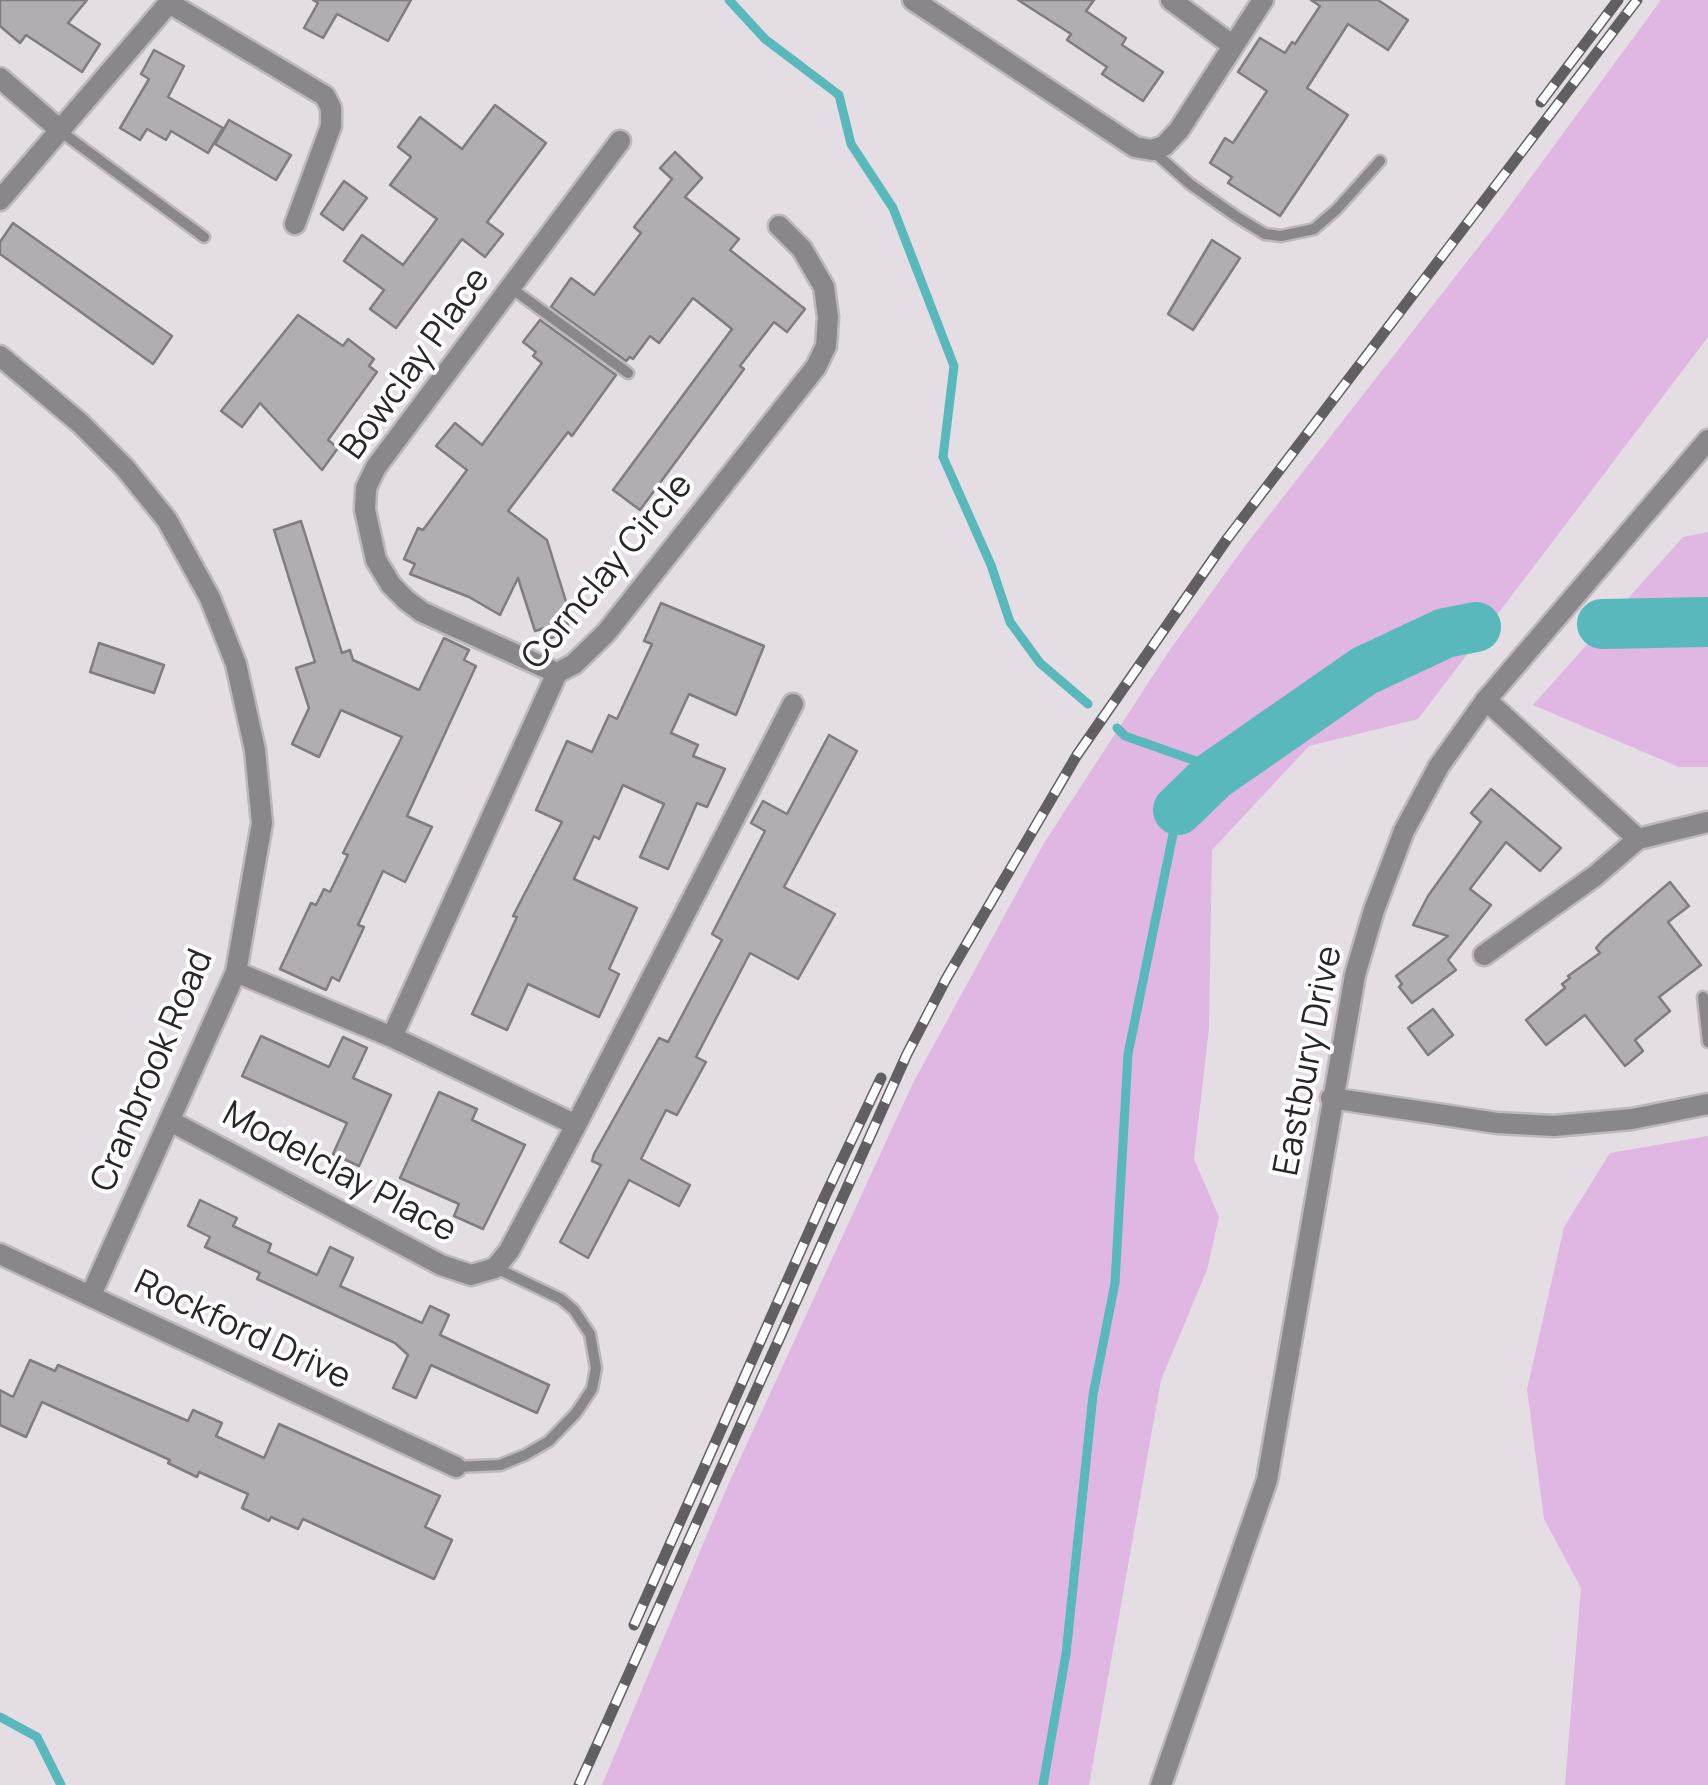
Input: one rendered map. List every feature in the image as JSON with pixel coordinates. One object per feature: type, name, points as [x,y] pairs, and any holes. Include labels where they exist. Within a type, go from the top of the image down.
[{"type":"street","points":[[914,0],[1135,147],[1152,150],[1164,146],[1179,130],[1263,0]]},
{"type":"street","points":[[1171,0],[1232,45]]},
{"type":"street","points":[[0,200],[168,2],[325,96],[331,108],[331,126],[294,224]]},
{"type":"street","points":[[0,78],[60,130]]},
{"type":"street","name":"Bowclay Place","points":[[557,672],[422,612],[406,600],[376,560],[365,510],[366,488],[376,467],[620,140]]},
{"type":"street","name":"Cornclay Circle","points":[[392,1038],[557,672],[574,664],[606,634],[816,367],[826,346],[824,287],[802,249],[779,226]]},
{"type":"street","name":"Cranbrook Road","points":[[0,356],[80,423],[125,468],[167,520],[210,598],[236,664],[254,750],[262,823],[236,972],[90,1296]]},
{"type":"street","name":"Eastbury Drive","points":[[1161,1785],[1267,1480],[1355,975],[1404,831],[1439,766],[1486,700],[1708,440]]},
{"type":"street","points":[[1486,700],[1638,839]]},
{"type":"street","points":[[495,1268],[509,1251],[576,1125],[794,704]]},
{"type":"street","points":[[1484,955],[1595,876],[1638,839],[1708,822]]},
{"type":"street","points":[[236,972],[392,1038],[576,1125]]},
{"type":"street","points":[[1332,1098],[1497,1123],[1554,1126],[1632,1118],[1708,1104]]},
{"type":"street","name":"Modelclay Place","points":[[170,1121],[442,1266],[471,1275],[495,1268]]},
{"type":"street","name":"Rockford Drive","points":[[0,1254],[456,1467]]},
{"type":"lane","points":[[60,130],[204,237]]},
{"type":"lane","points":[[1152,150],[1190,184],[1237,217],[1265,234],[1280,236],[1314,229],[1337,210],[1380,161]]},
{"type":"lane","points":[[511,288],[628,373]]},
{"type":"lane","points":[[1703,997],[1708,1042]]},
{"type":"lane","points":[[456,1467],[500,1464],[525,1455],[549,1441],[592,1389],[596,1368],[590,1334],[574,1310],[495,1268]]},
{"type":"shaded area","points":[[1661,0],[1708,0],[1708,337],[1418,719],[1309,746],[1212,850],[1209,1028],[1194,1159],[1219,1217],[1207,1270],[1161,1380],[1089,1785],[602,1785],[727,1487],[913,1083],[1044,843],[1169,651],[1245,546],[1501,218]]},
{"type":"shaded area","points":[[1708,532],[1708,767],[1679,767],[1533,705],[1683,537]]},
{"type":"shaded area","points":[[1708,1136],[1708,1785],[1565,1785],[1581,1588],[1544,1519],[1527,1389],[1564,1227],[1610,1153]]},
{"type":"building","points":[[0,0],[87,0],[68,23],[100,44],[82,72],[26,35],[20,43],[0,26]]},
{"type":"building","points":[[313,0],[411,0],[388,41],[337,14],[323,38],[304,28],[318,3]]},
{"type":"building","points":[[1018,0],[1094,0],[1086,11],[1126,38],[1122,45],[1163,72],[1143,101],[1102,74],[1107,67],[1067,40],[1071,34]]},
{"type":"building","points":[[1311,0],[1378,0],[1408,20],[1388,50],[1348,24],[1307,88],[1348,115],[1280,216],[1228,183],[1232,177],[1210,163],[1225,138],[1233,143],[1267,91],[1238,72],[1260,38],[1285,53],[1292,42],[1295,44],[1320,6]]},
{"type":"building","points":[[154,50],[184,66],[168,97],[223,128],[208,153],[171,131],[166,140],[147,129],[140,140],[120,128],[149,79],[141,74]]},
{"type":"building","points":[[495,105],[546,143],[487,222],[503,234],[485,257],[462,239],[396,328],[370,309],[384,290],[344,261],[362,235],[403,265],[437,219],[390,185],[411,157],[398,147],[420,117],[462,149]]},
{"type":"building","points":[[229,120],[291,155],[276,180],[215,144]]},
{"type":"building","points":[[675,152],[702,178],[685,197],[739,239],[730,250],[805,309],[787,332],[774,322],[640,510],[613,490],[732,329],[693,298],[659,343],[650,336],[633,359],[626,361],[551,307],[571,278],[594,295],[641,233],[634,227],[672,179],[660,168]]},
{"type":"building","points":[[344,181],[367,198],[343,230],[321,214]]},
{"type":"building","points":[[13,223],[172,336],[153,364],[0,254],[0,242]]},
{"type":"building","points":[[1212,240],[1240,258],[1193,330],[1168,314]]},
{"type":"building","points":[[298,315],[343,346],[348,339],[374,359],[369,366],[377,372],[328,440],[338,448],[322,470],[260,403],[242,427],[221,411]]},
{"type":"building","points":[[540,320],[616,375],[572,436],[568,432],[508,511],[547,540],[572,621],[567,622],[570,632],[548,639],[545,628],[535,631],[518,578],[500,615],[469,597],[410,574],[415,564],[404,559],[418,528],[423,530],[467,470],[436,446],[455,423],[482,445],[542,363],[523,342]]},
{"type":"building","points":[[301,521],[342,653],[350,650],[353,660],[419,690],[444,638],[469,650],[464,660],[476,666],[407,816],[432,827],[405,882],[383,871],[358,925],[364,927],[339,981],[332,977],[326,990],[280,969],[311,903],[316,905],[324,889],[330,892],[348,855],[343,853],[402,737],[341,710],[319,757],[292,744],[309,708],[296,668],[315,662],[274,530]]},
{"type":"building","points":[[661,603],[764,646],[736,715],[689,694],[671,733],[698,745],[693,756],[725,769],[707,807],[697,803],[668,869],[640,857],[664,804],[623,785],[599,839],[594,836],[574,879],[637,908],[609,969],[619,974],[599,1017],[528,984],[507,1030],[472,1014],[517,917],[513,916],[562,822],[536,810],[567,741],[592,752],[609,715],[617,719],[652,644],[644,641]]},
{"type":"building","points":[[99,643],[164,665],[154,693],[90,672]]},
{"type":"building","points":[[829,735],[857,751],[784,887],[835,914],[798,979],[750,953],[696,1057],[706,1062],[677,1115],[666,1110],[641,1159],[690,1185],[679,1206],[629,1180],[588,1258],[560,1242],[601,1165],[592,1161],[594,1154],[659,1038],[668,1042],[722,940],[712,934],[765,831],[751,823],[763,801],[787,814]]},
{"type":"building","points":[[1491,789],[1561,848],[1540,871],[1506,842],[1470,889],[1491,905],[1448,960],[1456,970],[1412,1003],[1399,987],[1402,984],[1396,976],[1448,936],[1413,925],[1428,896],[1481,822],[1471,813]]},
{"type":"building","points":[[1670,882],[1689,906],[1668,922],[1701,965],[1659,997],[1670,1011],[1635,1040],[1643,1051],[1625,1066],[1585,1015],[1546,1045],[1526,1020],[1565,988],[1562,984],[1568,976],[1600,953],[1596,948],[1603,940]]},
{"type":"building","points":[[1433,1009],[1453,1035],[1428,1055],[1408,1028]]},
{"type":"building","points":[[261,1036],[329,1067],[343,1037],[367,1048],[353,1078],[391,1095],[359,1166],[333,1154],[347,1123],[242,1076]]},
{"type":"building","points":[[439,1092],[477,1109],[472,1120],[525,1145],[483,1229],[454,1216],[459,1204],[400,1178]]},
{"type":"building","points":[[200,1200],[237,1218],[233,1226],[271,1244],[268,1252],[317,1275],[330,1247],[353,1258],[340,1286],[422,1323],[430,1306],[449,1315],[440,1335],[549,1385],[537,1413],[431,1365],[416,1398],[393,1388],[408,1355],[395,1343],[257,1279],[260,1273],[205,1247],[210,1237],[188,1226]]},
{"type":"building","points":[[30,1360],[55,1371],[58,1365],[188,1421],[193,1410],[222,1423],[216,1436],[264,1458],[279,1424],[440,1496],[425,1527],[452,1540],[434,1579],[303,1519],[298,1529],[271,1517],[269,1521],[242,1508],[248,1494],[199,1472],[197,1477],[168,1463],[170,1460],[42,1402],[26,1437],[0,1425],[0,1390],[13,1397]]},
{"type":"waterway","points":[[729,0],[765,39],[839,95],[851,144],[893,208],[954,366],[943,457],[991,565],[1010,622],[1040,663],[1088,704]]},
{"type":"waterway","points":[[1602,624],[1708,622]]},
{"type":"waterway","points":[[1178,810],[1213,776],[1364,671],[1445,633],[1476,627]]},
{"type":"waterway","points":[[1117,728],[1125,736],[1223,768]]},
{"type":"waterway","points":[[1043,1785],[1066,1654],[1093,1395],[1115,1283],[1128,1054],[1178,810]]},
{"type":"waterway","points":[[0,1717],[37,1737],[61,1785]]},
{"type":"railway","points":[[1541,102],[1618,0]]},
{"type":"railway","points":[[579,1785],[907,1054],[946,979],[1077,755],[1227,539],[1637,0]]},
{"type":"railway","points":[[634,1625],[881,1078]]}]
